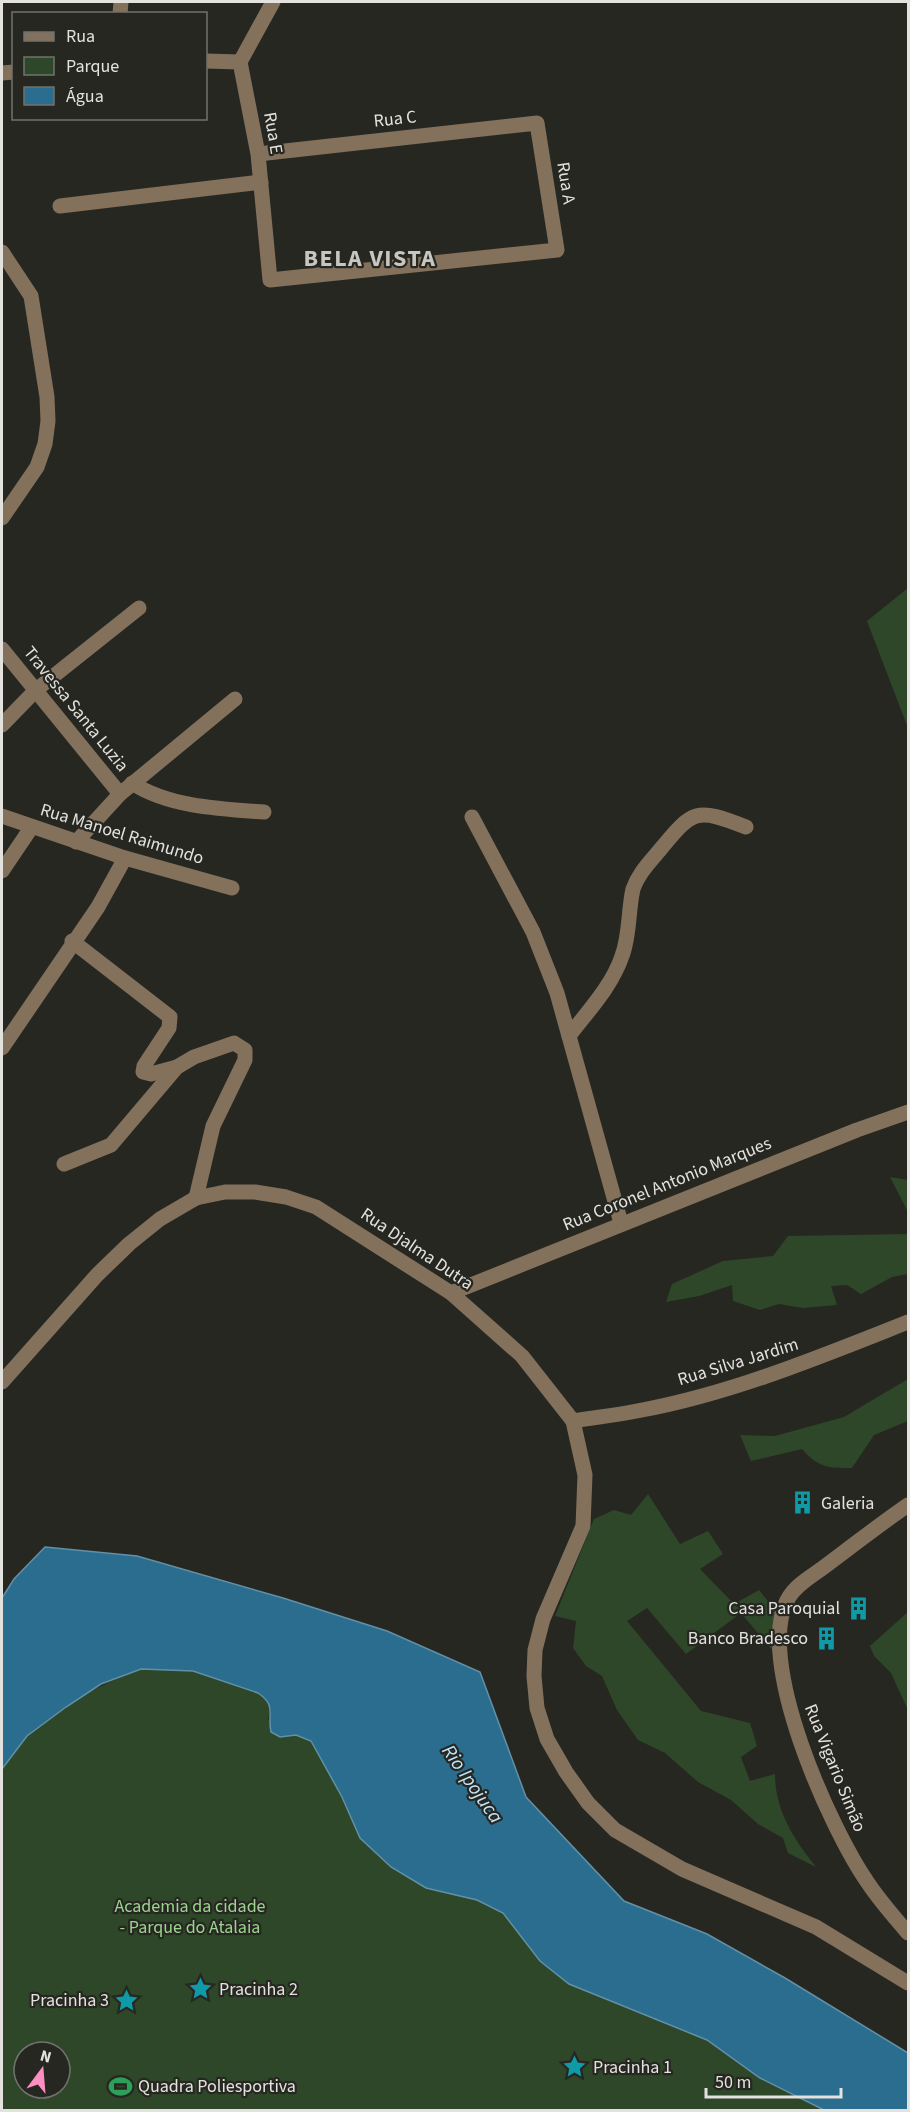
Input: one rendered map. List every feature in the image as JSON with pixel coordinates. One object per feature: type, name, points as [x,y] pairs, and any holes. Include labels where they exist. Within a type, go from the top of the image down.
[{"type":"street","points":[[207,61],[240,62],[273,2]]},
{"type":"street","name":"Rua E","points":[[240,62],[258,154],[270,280]]},
{"type":"street","name":"Rua C","points":[[258,154],[537,123]]},
{"type":"street","name":"Rua A","points":[[270,280],[557,250],[537,123]]},
{"type":"street","points":[[60,206],[261,182]]},
{"type":"street","points":[[2,252],[32,296],[47,397],[48,421],[45,444],[37,467],[2,518]]},
{"type":"street","points":[[2,725],[36,690],[139,608]]},
{"type":"street","name":"Travessa Santa Luzia","points":[[2,649],[120,794]]},
{"type":"street","points":[[76,842],[132,783],[235,699]]},
{"type":"street","points":[[132,783],[151,795],[218,809],[264,812]]},
{"type":"street","points":[[569,1036],[617,969],[626,942],[632,895],[640,874],[678,828],[687,818],[713,814],[746,827]]},
{"type":"street","name":"Rua Manoel Raimundo","points":[[2,816],[31,828],[125,858],[232,888]]},
{"type":"street","points":[[472,817],[541,949],[569,1036],[621,1223]]},
{"type":"street","points":[[2,871],[31,828]]},
{"type":"street","points":[[2,1048],[8,1025],[98,907],[125,858]]},
{"type":"street","points":[[72,941],[170,1017],[170,1028],[144,1066],[143,1072],[151,1074],[177,1067],[229,1043],[239,1044],[245,1050],[245,1060],[213,1126],[196,1198]]},
{"type":"street","points":[[64,1164],[111,1145],[177,1067]]},
{"type":"street","name":"Rua Coronel Antonio Marques","points":[[451,1293],[621,1223],[904,1114]]},
{"type":"street","name":"Rua Djalma Dutra","points":[[2,1382],[97,1275],[160,1219],[196,1198],[225,1192],[255,1192],[286,1197],[316,1208],[451,1293],[522,1356],[573,1421]]},
{"type":"street","name":"Rua Silva Jardim","points":[[573,1421],[643,1410],[711,1392],[805,1363],[909,1323]]},
{"type":"street","points":[[573,1421],[585,1475],[583,1526],[543,1619],[535,1650],[534,1676],[540,1718],[547,1739],[566,1772],[588,1803],[615,1830],[682,1869],[816,1927],[909,1983]]},
{"type":"street","name":"Rua Vigario Simão","points":[[909,1505],[801,1584],[788,1599],[781,1619],[780,1655],[795,1729],[850,1855],[868,1884],[909,1933]]},
{"type":"green space","points":[[908,588],[908,728],[867,621]]},
{"type":"green space","points":[[890,1177],[908,1180],[908,1212]]},
{"type":"green space","points":[[908,1234],[908,1274],[892,1277],[861,1294],[847,1285],[831,1286],[837,1305],[803,1308],[779,1304],[760,1310],[733,1301],[732,1285],[699,1296],[666,1302],[672,1284],[723,1261],[773,1256],[788,1236]]},
{"type":"green space","points":[[908,1379],[908,1421],[874,1435],[852,1468],[824,1466],[813,1460],[802,1449],[751,1461],[740,1435],[775,1436],[844,1417]]},
{"type":"green space","points":[[648,1494],[680,1544],[708,1531],[723,1554],[700,1569],[734,1604],[759,1590],[787,1625],[780,1659],[741,1613],[686,1654],[647,1608],[627,1621],[701,1711],[750,1723],[757,1746],[741,1757],[750,1781],[775,1774],[778,1800],[787,1824],[816,1867],[788,1853],[783,1838],[758,1824],[731,1800],[698,1782],[665,1753],[638,1740],[617,1710],[602,1676],[586,1666],[573,1648],[576,1621],[555,1616],[594,1519],[614,1510],[631,1515]]},
{"type":"green space","points":[[908,1612],[908,1710],[891,1673],[874,1656],[870,1646]]},
{"type":"green space","name":"Academia da cidade - Parque do Atalaia","points":[[141,1669],[193,1671],[258,1693],[269,1704],[268,1719],[280,1737],[296,1735],[311,1741],[342,1797],[360,1838],[426,1888],[477,1900],[503,1913],[540,1960],[590,1993],[707,2040],[760,2078],[824,2110],[2,2110],[2,1769],[23,1740],[38,1725],[96,1689]]},
{"type":"water","name":"Rio Ipojuca","points":[[45,1547],[137,1556],[387,1631],[480,1672],[526,1797],[624,1901],[707,1934],[785,1978],[908,2053],[908,2110],[824,2110],[760,2078],[707,2040],[569,1984],[540,1961],[503,1913],[477,1900],[426,1888],[391,1867],[360,1838],[342,1797],[311,1741],[296,1735],[280,1737],[271,1732],[269,1706],[258,1693],[193,1671],[141,1669],[101,1684],[66,1707],[27,1736],[2,1769],[2,1598],[14,1579]]},
{"type":"place","name":"Galeria","points":[[803,1503]]},
{"type":"place","name":"Casa Paroquial","points":[[858,1608]]},
{"type":"place","name":"Banco Bradesco","points":[[826,1638]]},
{"type":"place","name":"Pracinha 2","points":[[201,1989]]},
{"type":"place","name":"Pracinha 3","points":[[127,2000]]},
{"type":"place","name":"Pracinha 1","points":[[575,2067]]},
{"type":"place","name":"Quadra Poliesportiva","points":[[120,2086]]},
{"type":"district","name":"BELA VISTA","points":[[370,258]]}]
